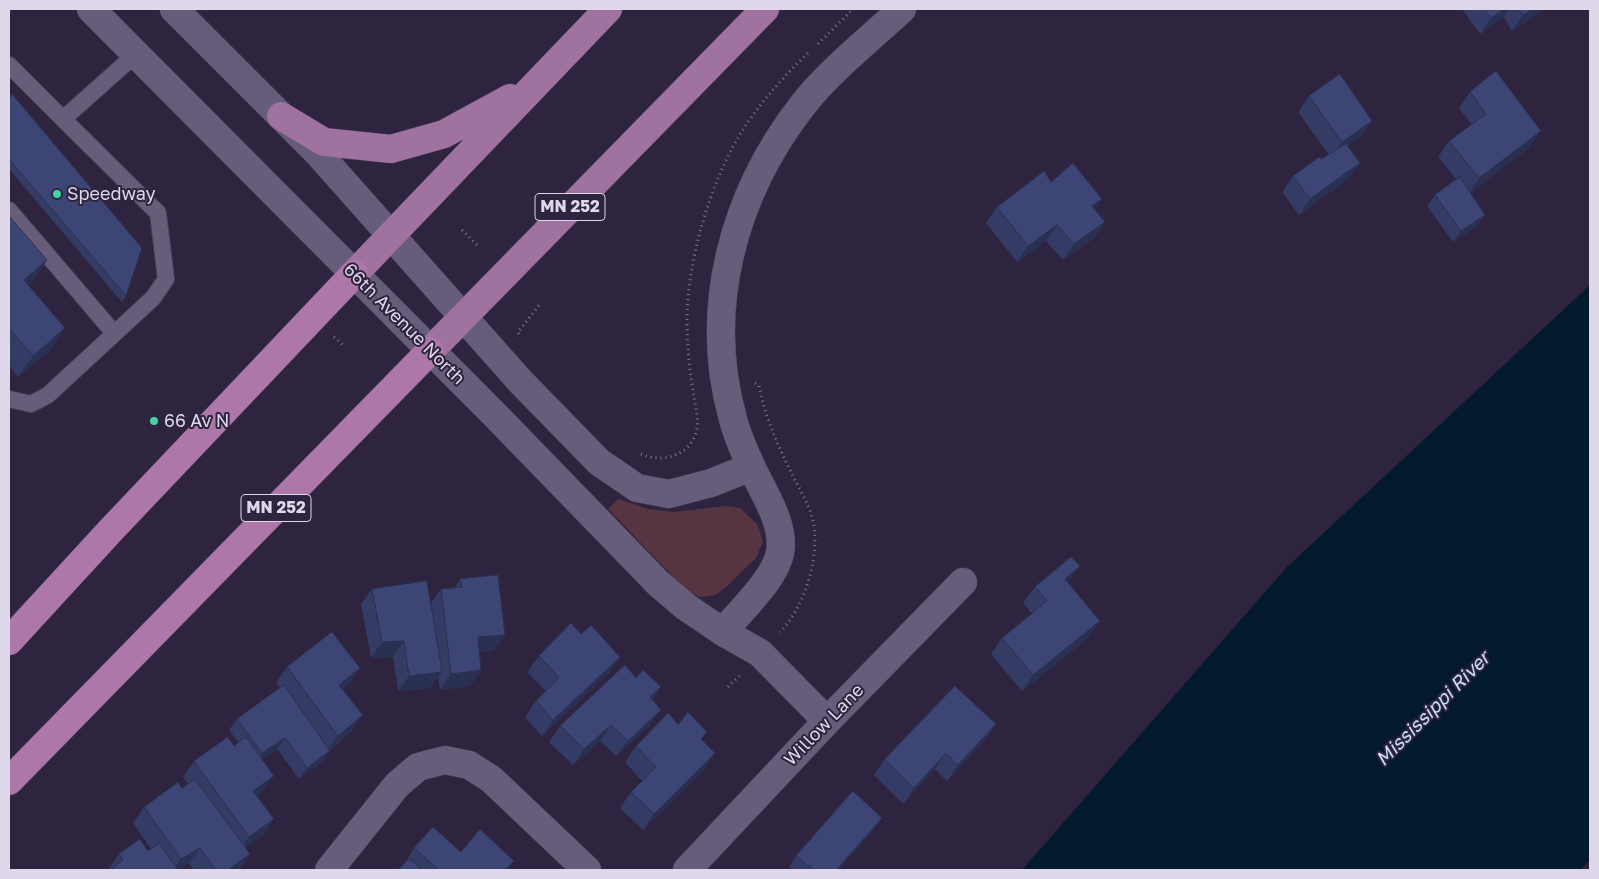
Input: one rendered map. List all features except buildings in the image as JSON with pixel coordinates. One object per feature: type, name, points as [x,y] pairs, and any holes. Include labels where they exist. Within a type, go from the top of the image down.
[{"type":"highway","points":[[9,641],[390,235],[608,9]]},
{"type":"highway","name":"MN 252","points":[[9,781],[765,9]]},
{"type":"highway","points":[[281,116],[324,142],[391,150],[444,134],[535,84]]},
{"type":"highway","points":[[9,637],[32,616]]},
{"type":"street","name":"66th Avenue North","points":[[91,9],[658,582],[686,607],[723,632],[760,653],[827,721]]},
{"type":"street","points":[[174,9],[317,152],[520,381],[599,462],[637,488],[669,494],[711,483],[751,467]]},
{"type":"street","points":[[723,632],[766,582],[775,567],[780,553],[780,536],[777,522],[751,467],[733,419],[726,387],[720,323],[727,262],[740,218],[758,177],[776,144],[809,99],[902,9]]},
{"type":"street","name":"Willow Lane","points":[[687,870],[827,721],[962,582]]},
{"type":"street","points":[[329,870],[397,785],[418,767],[445,760],[469,766],[491,779],[587,870]]},
{"type":"lane","points":[[63,119],[136,54]]},
{"type":"lane","points":[[9,65],[158,213],[166,279],[153,298],[48,396],[31,404],[9,399]]},
{"type":"lane","points":[[9,210],[114,333]]},
{"type":"path","points":[[462,230],[477,245]]},
{"type":"path","points":[[524,339],[518,332],[542,303]]},
{"type":"path","points":[[329,332],[343,345]]},
{"type":"path","points":[[638,453],[650,458],[663,459],[677,454],[688,445],[696,429],[698,416],[693,392]]},
{"type":"shaded area","points":[[618,499],[648,509],[674,512],[726,506],[740,508],[758,525],[763,542],[756,558],[725,588],[715,595],[700,597],[687,591],[608,509]]},
{"type":"water","name":"Mississippi River","points":[[1590,285],[1590,860],[1580,870],[1022,870],[1287,567]]},
{"type":"place","name":"Speedway","points":[[57,194]]},
{"type":"place","name":"66 Av N","points":[[154,421]]}]
